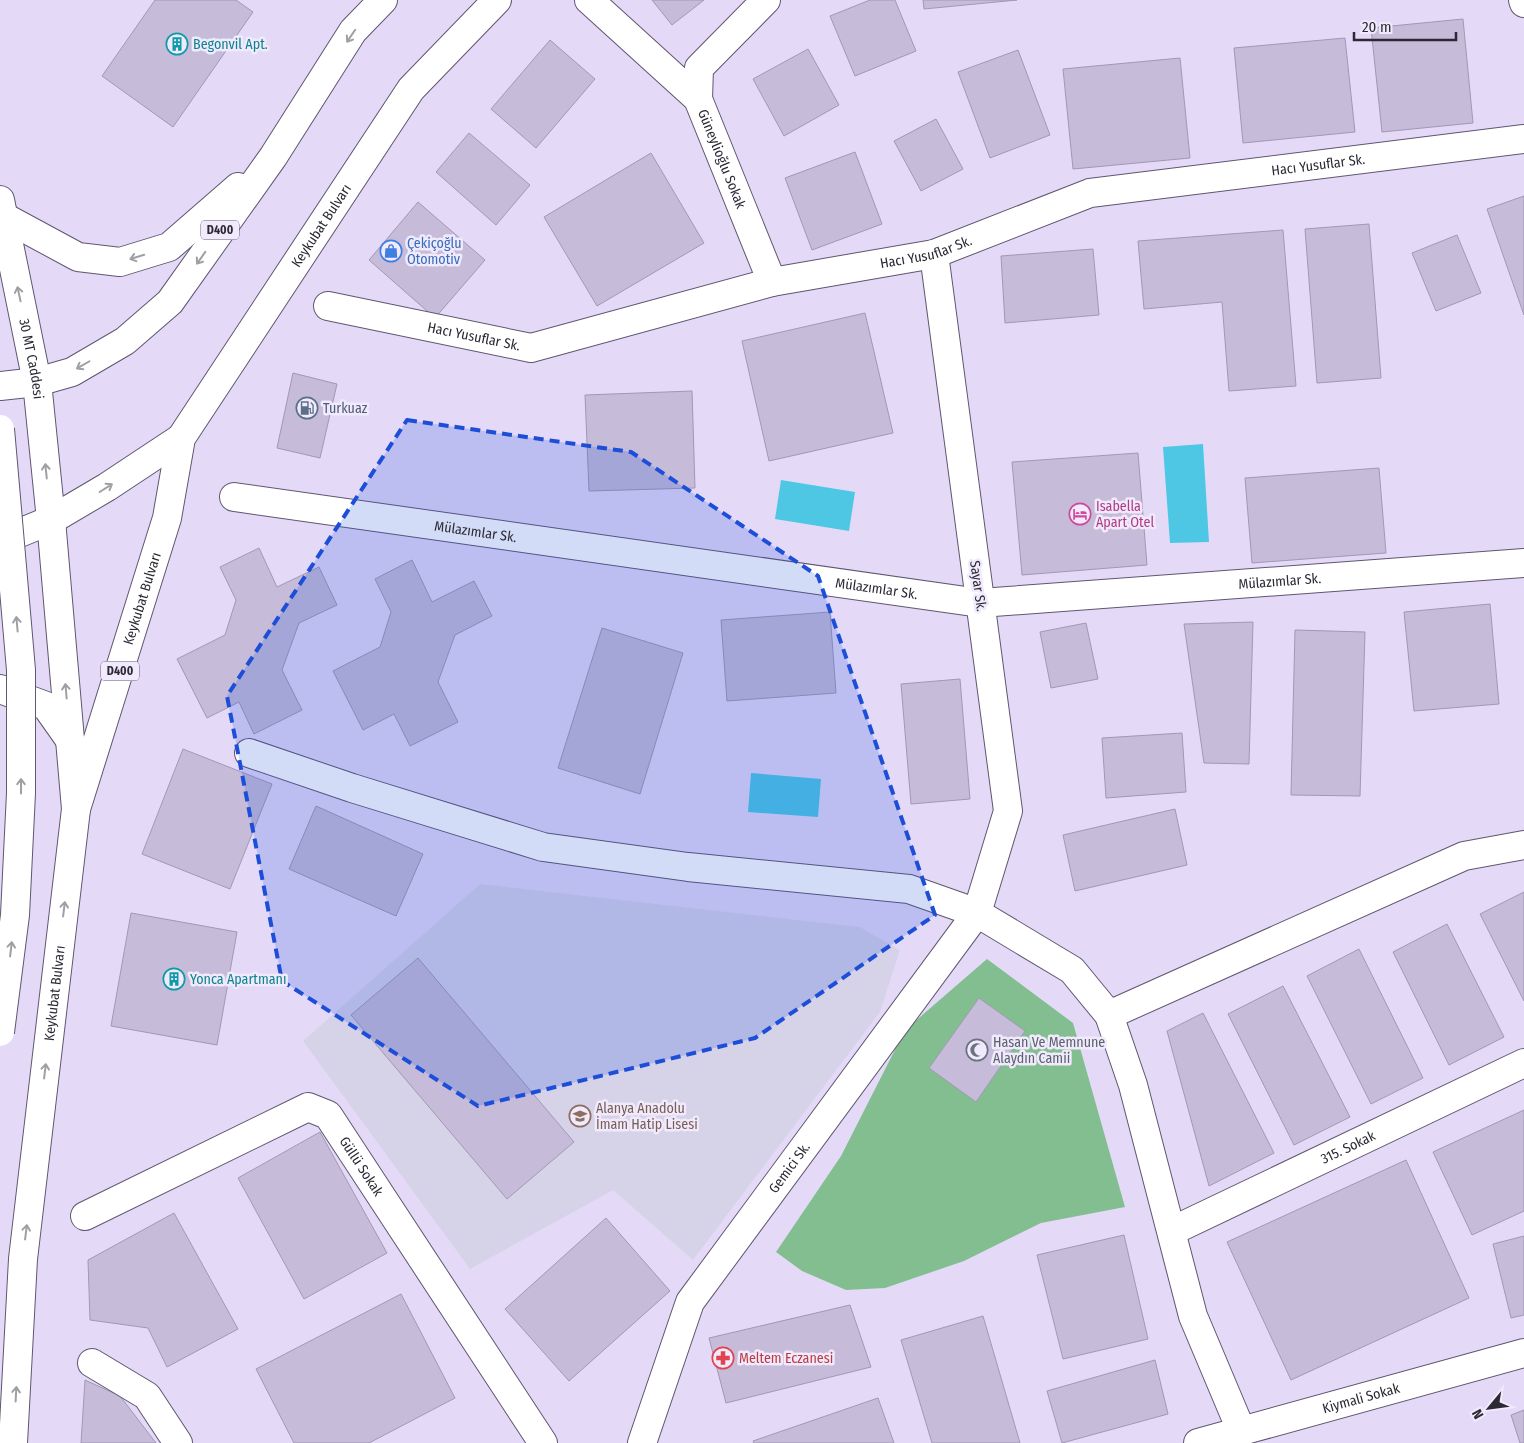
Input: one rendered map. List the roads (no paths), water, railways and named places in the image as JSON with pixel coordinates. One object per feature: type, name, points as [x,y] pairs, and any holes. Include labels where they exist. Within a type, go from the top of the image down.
[{"type":"main road","name":"D400","points":[[0,386],[37,382],[72,372],[125,341],[170,302],[273,157],[354,31],[383,0]]},
{"type":"main road","name":"Keykubat Bulvarı","points":[[13,1443],[22,1259],[76,809],[167,518],[181,438],[411,89],[497,0]]},
{"type":"main road","points":[[589,0],[698,99]]},
{"type":"main road","name":"Güneylioğlu Sokak","points":[[766,0],[698,68],[698,99],[772,282]]},
{"type":"main road","name":"Hacı Yusuflar Sk.","points":[[328,306],[531,348],[772,282],[934,254],[1090,193],[1524,140]]},
{"type":"main road","points":[[1,215],[78,257],[120,262],[169,247],[273,157]]},
{"type":"main road","name":"30 MT Caddesi","points":[[1,215],[37,382],[76,809]]},
{"type":"main road","name":"Sayar Sk.","points":[[934,254],[1008,811],[977,913]]},
{"type":"main road","points":[[0,429],[21,670],[21,793],[15,914],[0,1032]]},
{"type":"main road","points":[[0,541],[51,520],[107,488],[181,438]]},
{"type":"main road","name":"Mülazımlar Sk.","points":[[234,497],[980,603],[1524,563]]},
{"type":"main road","points":[[0,689],[46,706],[70,740]]},
{"type":"main road","points":[[249,753],[352,788],[544,847],[688,867],[910,889],[977,913],[1072,970],[1109,1015],[1133,1085],[1193,1316],[1241,1430]]},
{"type":"main road","points":[[1109,1015],[1464,856],[1524,845]]},
{"type":"main road","name":"Gemici Sk.","points":[[642,1443],[690,1302],[977,913]]},
{"type":"main road","name":"315. Sokak","points":[[1172,1231],[1524,1063]]},
{"type":"main road","name":"Güllü Sokak","points":[[85,1216],[308,1107],[328,1115],[543,1443]]},
{"type":"main road","name":"Kiymali Sokak","points":[[1198,1443],[1524,1353]]},
{"type":"main road","points":[[92,1364],[146,1396],[178,1443]]},
{"type":"water","points":[[1203,444],[1209,542],[1170,543],[1163,447]]},
{"type":"water","points":[[781,480],[855,492],[849,531],[775,519]]},
{"type":"water","points":[[751,773],[821,779],[818,817],[748,812]]},
{"type":"place","name":"Begonvil Apt.","points":[[177,44]]},
{"type":"place","name":"Çekiçoğlu Otomotiv","points":[[391,251]]},
{"type":"place","name":"Turkuaz","points":[[307,408]]},
{"type":"place","name":"Isabella Apart Otel","points":[[1080,514]]},
{"type":"place","name":"Yonca Apartmanı","points":[[174,979]]},
{"type":"place","name":"Hasan Ve Memnune Alaydın Camii","points":[[977,1050]]},
{"type":"place","name":"Alanya Anadolu İmam Hatip Lisesi","points":[[580,1116]]},
{"type":"place","name":"Meltem Eczanesi","points":[[723,1358]]}]
